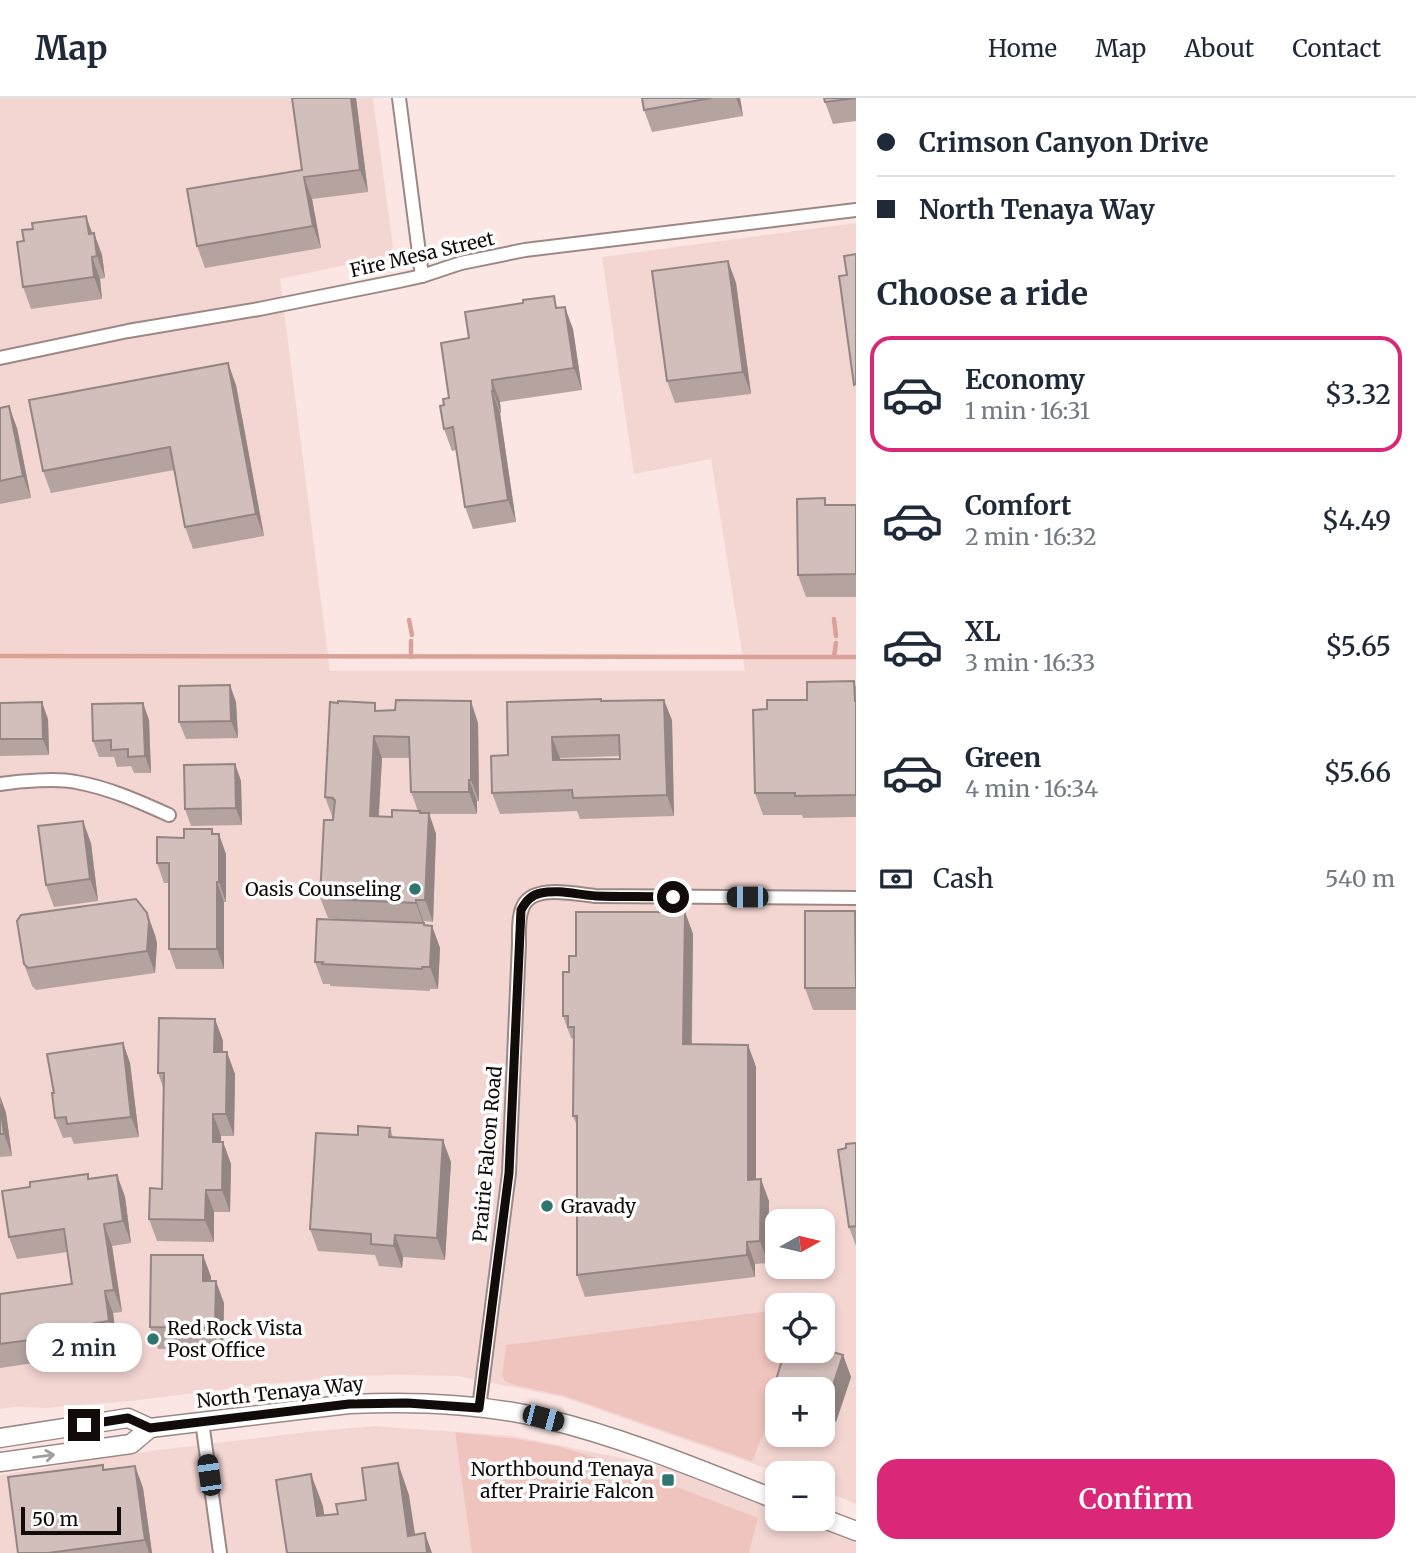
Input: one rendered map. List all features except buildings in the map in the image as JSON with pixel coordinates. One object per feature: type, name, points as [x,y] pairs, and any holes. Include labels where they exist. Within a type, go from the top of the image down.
[{"type":"main road","name":"North Tenaya Way","points":[[0,1438],[128,1418],[150,1428],[324,1406],[444,1404],[543,1418],[588,1430],[765,1495]]},
{"type":"main road","points":[[0,1425],[38,1432]]},
{"type":"main road","name":"North Tenaya Way","points":[[0,1462],[131,1444],[150,1428]]},
{"type":"main road","points":[[835,1523],[856,1531]]},
{"type":"street","points":[[399,98],[422,276]]},
{"type":"street","name":"Fire Mesa Street","points":[[0,358],[422,276],[461,263],[525,250],[856,210]]},
{"type":"street","points":[[0,784],[74,781],[120,793],[169,815]]},
{"type":"street","name":"Prairie Falcon Road","points":[[479,1408],[509,1173],[519,943],[521,910],[525,902],[540,893],[557,892],[595,896],[856,898]]},
{"type":"street","points":[[202,1421],[220,1553]]},
{"type":"shaded area","points":[[0,98],[373,98],[393,247],[387,256],[280,279],[330,671],[745,671],[711,459],[634,474],[602,257],[856,223],[856,1504],[835,1495],[835,1461],[765,1461],[765,1468],[563,1397],[458,1376],[348,1376],[131,1401],[46,1408],[0,1409]]},
{"type":"shaded area","points":[[765,1312],[765,1363],[791,1363],[784,1377],[765,1377],[765,1429],[752,1461],[565,1396],[511,1384],[502,1376],[506,1345]]},
{"type":"shaded area","points":[[374,1426],[513,1436],[720,1478],[765,1495],[765,1531],[835,1531],[835,1524],[856,1531],[856,1553],[0,1553],[0,1475],[151,1451]]},
{"type":"shaded area","points":[[455,1432],[557,1446],[614,1463],[758,1518],[749,1553],[472,1553]]},
{"type":"waterway","points":[[834,619],[836,636]]},
{"type":"waterway","points":[[409,620],[412,635]]},
{"type":"waterway","points":[[411,641],[411,657]]},
{"type":"waterway","points":[[834,657],[836,643]]},
{"type":"waterway","points":[[0,656],[856,657]]},
{"type":"place","name":"Oasis Counseling","points":[[415,889]]},
{"type":"place","name":"Gravady","points":[[547,1206]]},
{"type":"place","name":"Red Rock Vista Post Office","points":[[153,1339]]},
{"type":"place","name":"Northbound Tenaya after Prairie Falcon","points":[[668,1480]]},
{"type":"route","points":[[84,1425],[128,1418],[150,1428],[324,1406],[378,1403],[444,1404],[479,1408],[509,1173],[521,910],[525,902],[540,893],[673,897]]}]
